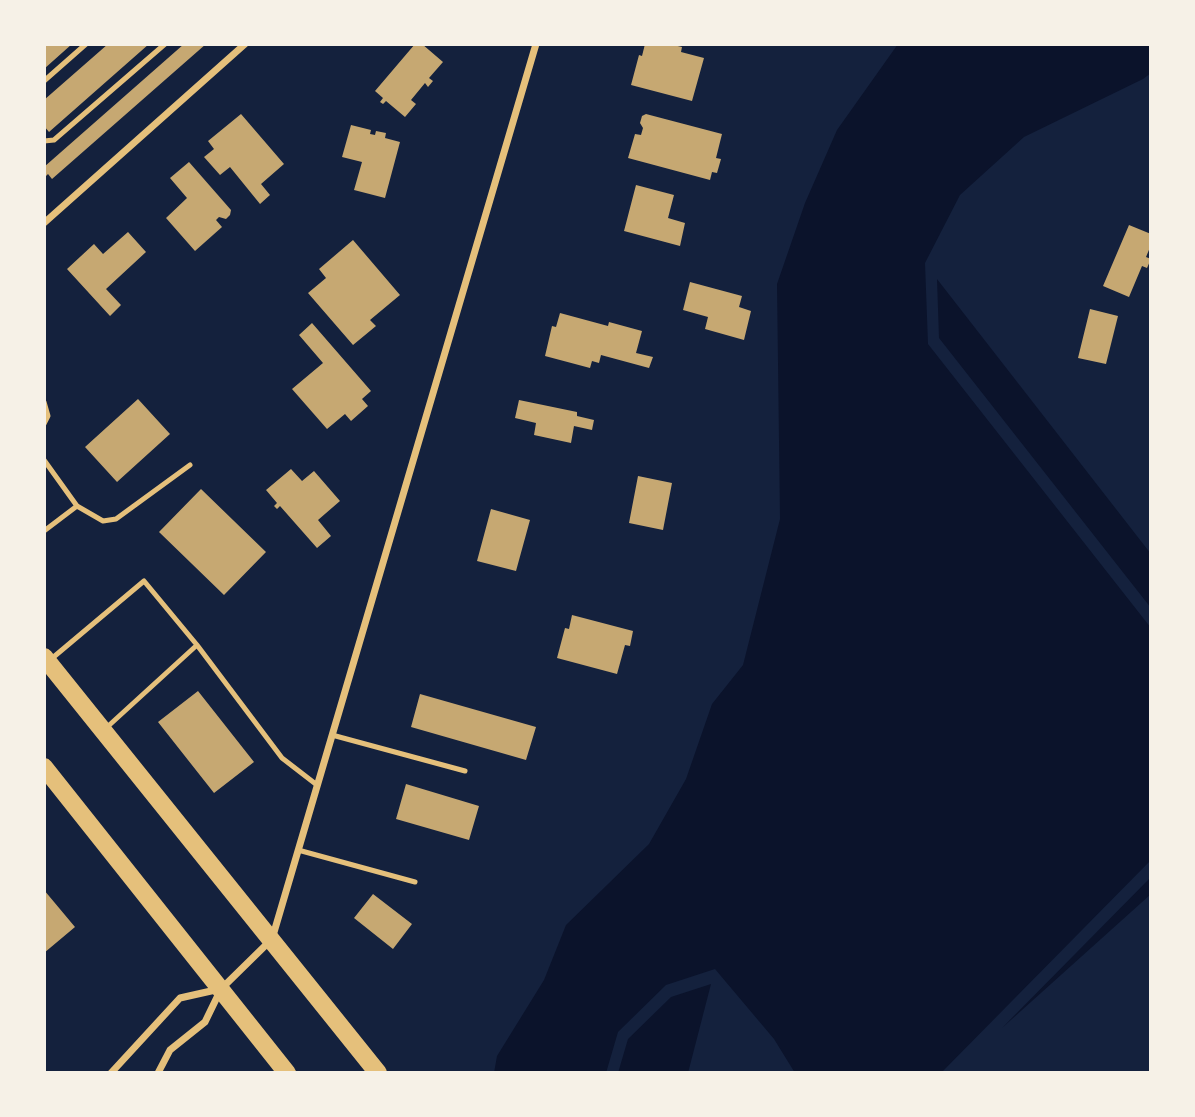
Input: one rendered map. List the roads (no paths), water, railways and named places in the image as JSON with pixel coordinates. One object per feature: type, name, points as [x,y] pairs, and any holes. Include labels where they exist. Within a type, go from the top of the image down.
[{"type":"main road","points":[[46,660],[378,1073]]},
{"type":"main road","points":[[44,767],[286,1073]]},
{"type":"street","points":[[44,223],[245,44]]},
{"type":"street","points":[[158,1073],[170,1050],[205,1022],[221,989],[272,939],[536,44]]},
{"type":"street","points":[[111,1073],[180,998],[221,989]]},
{"type":"lane","points":[[44,80],[86,44]]},
{"type":"lane","points":[[44,141],[54,140],[165,44]]},
{"type":"lane","points":[[44,402],[48,416],[44,424]]},
{"type":"lane","points":[[44,460],[77,506],[103,521],[116,519],[190,465]]},
{"type":"lane","points":[[44,531],[77,506]]},
{"type":"lane","points":[[46,660],[144,581],[197,645],[282,758],[317,785]]},
{"type":"lane","points":[[103,731],[197,645]]},
{"type":"lane","points":[[332,735],[465,771]]},
{"type":"lane","points":[[298,850],[415,882]]},
{"type":"water","points":[[898,44],[1151,44],[1151,73],[1024,137],[960,195],[925,263],[928,344],[1151,628],[1151,860],[941,1073],[795,1073],[774,1039],[715,969],[666,985],[618,1032],[606,1073],[494,1073],[497,1056],[544,980],[566,925],[649,844],[686,779],[712,704],[743,665],[780,519],[777,284],[805,203],[837,130]]},
{"type":"water","points":[[937,279],[1151,554],[1151,608],[939,338]]},
{"type":"water","points":[[1151,877],[1151,894],[1002,1028]]},
{"type":"water","points":[[711,984],[688,1073],[618,1073],[628,1039],[671,997]]}]
